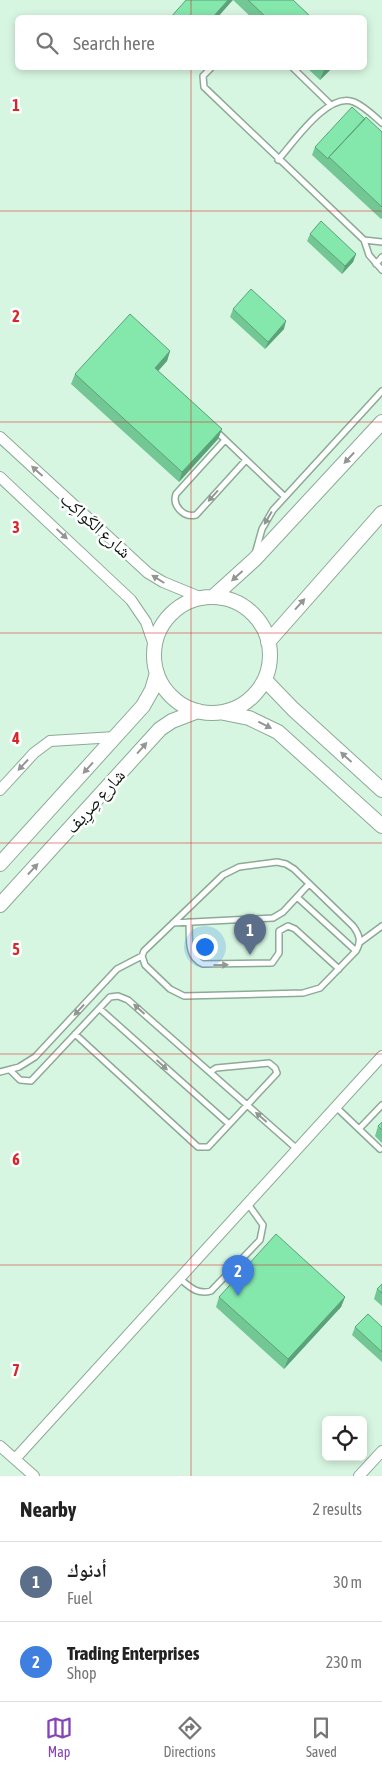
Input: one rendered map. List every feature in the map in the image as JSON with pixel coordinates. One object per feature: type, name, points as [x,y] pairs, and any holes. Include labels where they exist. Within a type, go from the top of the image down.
[{"type":"main road","points":[[382,422],[255,560],[208,598],[180,607],[170,615],[163,625],[155,648],[157,673],[162,684],[173,697],[198,712],[249,718],[278,732],[382,827]]},
{"type":"main road","points":[[268,642],[382,513]]},
{"type":"main road","points":[[208,598],[228,600],[248,610],[263,628],[270,654],[265,680],[257,692],[246,703],[233,710],[218,713]]},
{"type":"main road","name":"شارع صِرِيف","points":[[0,864],[148,698],[157,673]]},
{"type":"main road","points":[[265,680],[382,790]]},
{"type":"main road","name":"شارع صِرِيف","points":[[0,905],[160,729],[172,721],[198,712]]},
{"type":"street","name":"شارع الكَواكِب","points":[[0,437],[148,572],[163,582],[208,598]]},
{"type":"street","name":"شارع الكَواكِب","points":[[0,478],[131,600],[146,622],[155,648]]},
{"type":"street","points":[[0,790],[34,753],[50,741],[115,737]]},
{"type":"street","points":[[15,1458],[382,1056]]},
{"type":"street","points":[[0,1446],[34,1476]]},
{"type":"street","points":[[359,1476],[382,1451]]},
{"type":"lane","points":[[209,70],[203,76],[204,87],[278,160],[364,240],[366,250],[382,270]]},
{"type":"lane","points":[[295,70],[330,104]]},
{"type":"lane","points":[[278,160],[330,104],[342,100],[354,102],[382,123]]},
{"type":"lane","points":[[364,240],[382,242]]},
{"type":"lane","points":[[376,264],[382,257]]},
{"type":"lane","points":[[255,560],[262,528],[273,510],[382,391]]},
{"type":"lane","points":[[207,423],[285,497]]},
{"type":"lane","points":[[225,440],[176,494],[174,499],[175,505],[186,514],[196,515],[246,460]]},
{"type":"lane","points":[[0,1072],[10,1070],[34,1057],[117,969],[142,956],[146,948],[219,878],[233,868],[281,862],[290,866],[353,926],[359,936],[359,944]]},
{"type":"lane","points":[[173,923],[268,919],[283,912],[309,884]]},
{"type":"lane","points":[[297,897],[356,950]]},
{"type":"lane","points":[[189,922],[191,953],[196,961],[203,964],[272,963],[279,953],[279,932],[288,926],[295,929],[339,969]]},
{"type":"lane","points":[[142,956],[145,965],[170,989],[189,997],[312,992],[324,985],[356,950],[359,944],[382,926]]},
{"type":"lane","points":[[10,1070],[20,1080],[31,1081],[110,997],[118,996],[128,1000],[297,1149]]},
{"type":"lane","points":[[100,1009],[229,1124]]},
{"type":"lane","points":[[75,1034],[198,1146],[208,1147],[277,1073],[275,1068],[269,1064],[216,1068],[210,1072]]},
{"type":"lane","points":[[359,1129],[382,1105]]},
{"type":"lane","points":[[336,1107],[380,1149]]},
{"type":"lane","points":[[179,1278],[192,1290],[202,1293],[211,1292],[260,1240],[263,1225],[247,1204]]},
{"type":"building","points":[[186,0],[228,0],[215,15],[173,15]]},
{"type":"building","points":[[248,0],[293,0],[309,15],[264,15]]},
{"type":"building","points":[[352,107],[365,119],[328,159],[315,147]]},
{"type":"building","points":[[366,117],[382,132],[382,207],[329,157]]},
{"type":"building","points":[[321,221],[356,254],[345,266],[310,234]]},
{"type":"building","points":[[251,289],[286,321],[268,342],[233,309]]},
{"type":"building","points":[[130,314],[170,351],[155,368],[222,429],[182,472],[75,374]]},
{"type":"building","points":[[382,1122],[382,1130],[378,1126]]},
{"type":"building","points":[[276,1234],[345,1297],[288,1359],[219,1297]]},
{"type":"building","points":[[382,1284],[382,1293],[377,1289]]},
{"type":"building","points":[[368,1314],[382,1327],[382,1352],[355,1327]]},
{"type":"place","name":"أدنوك","points":[[250,955]]},
{"type":"place","name":"Trading Enterprises","points":[[238,1296]]}]
